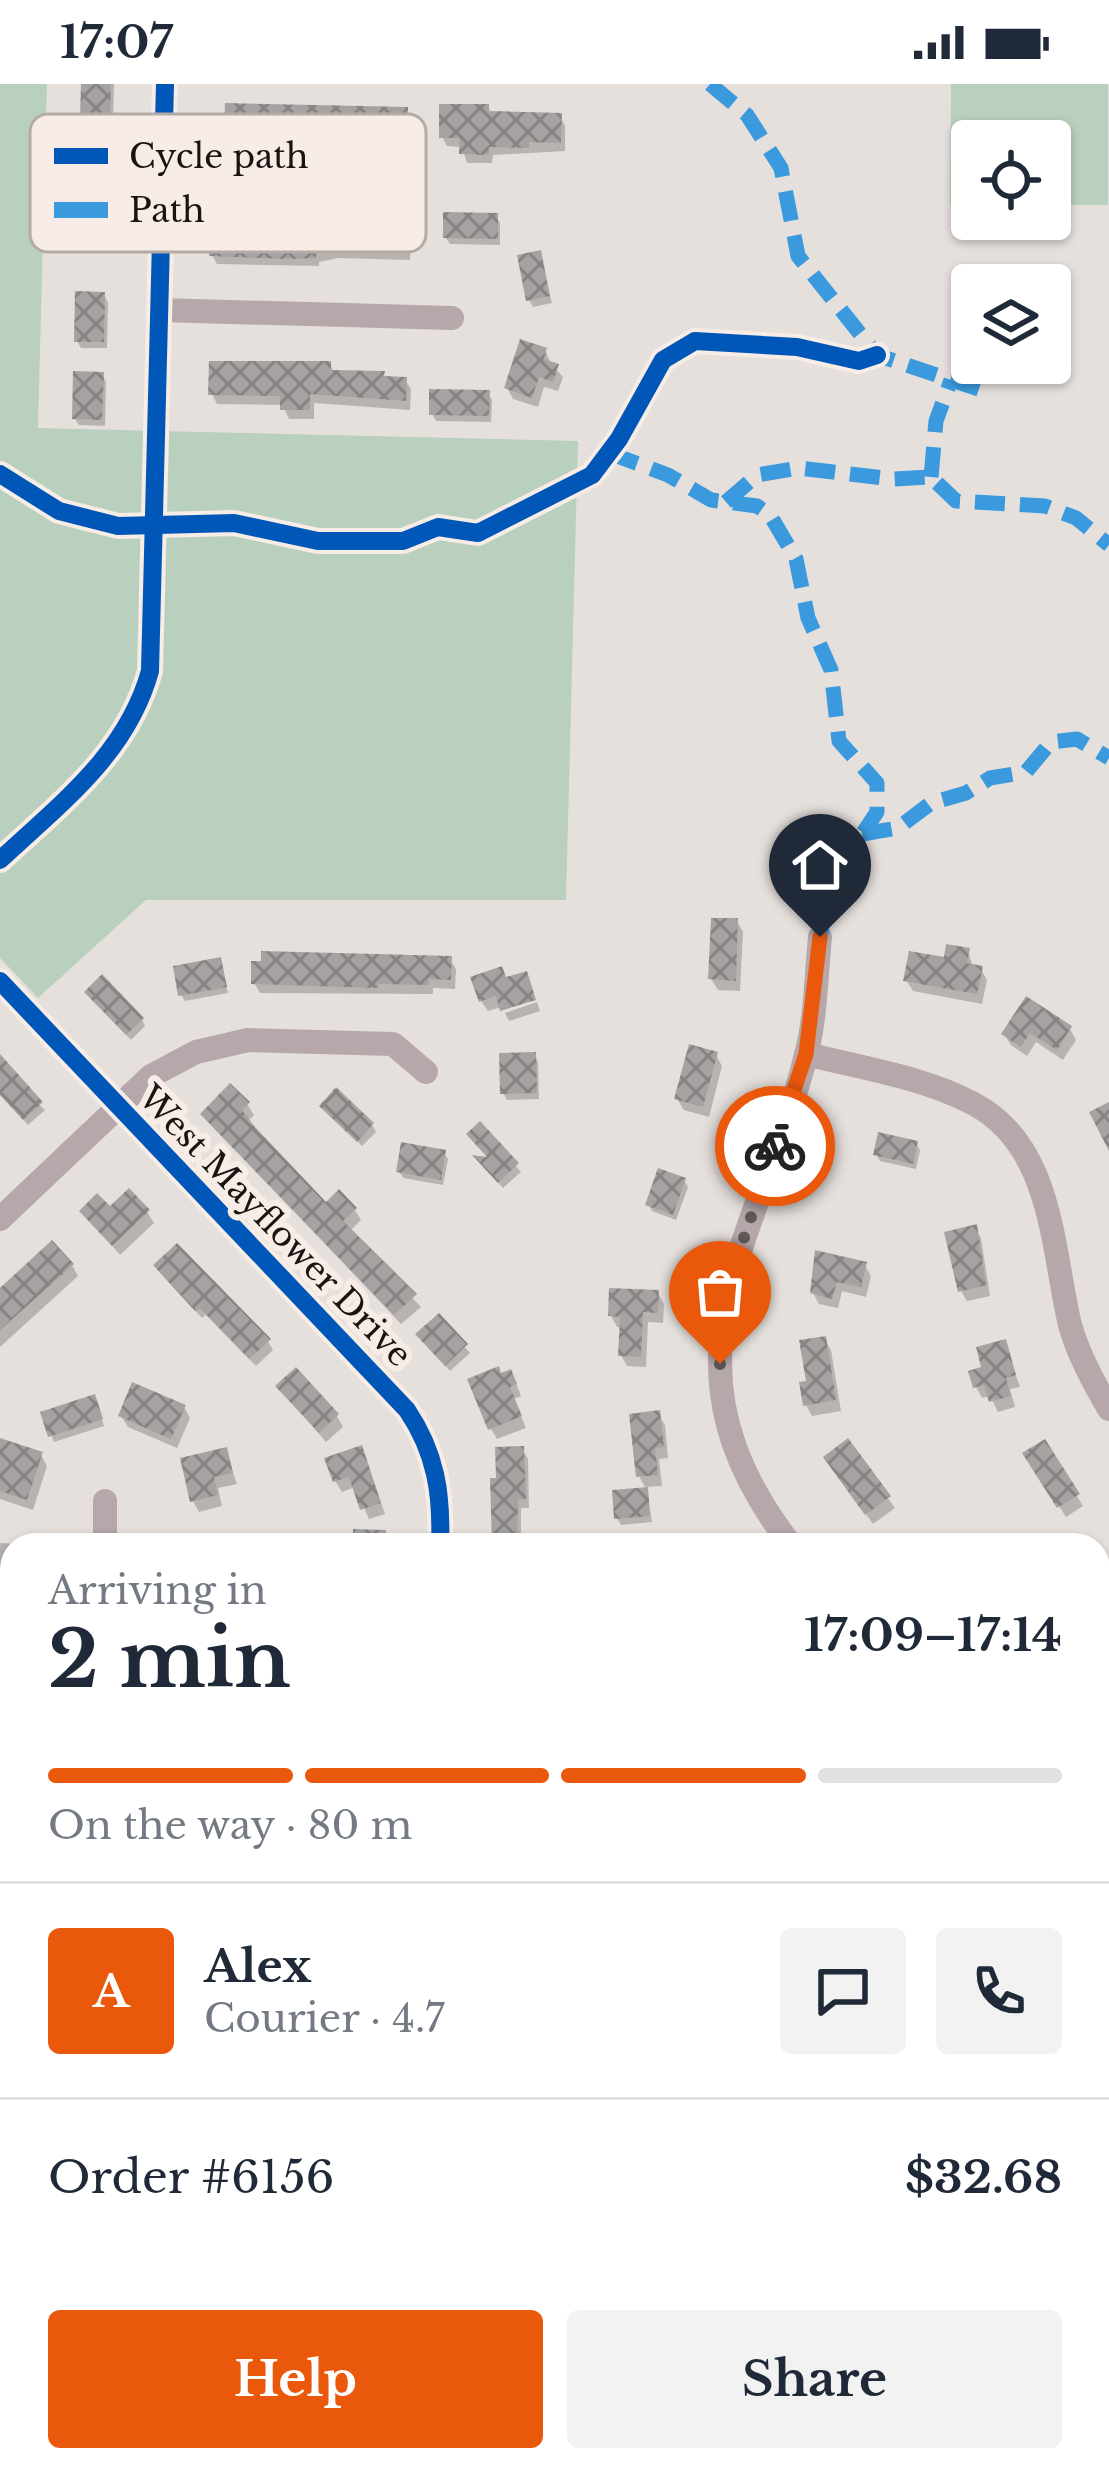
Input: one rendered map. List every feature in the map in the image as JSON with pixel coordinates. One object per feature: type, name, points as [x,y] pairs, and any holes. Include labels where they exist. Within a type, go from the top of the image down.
[{"type":"street","points":[[164,114],[165,84]]},
{"type":"street","points":[[0,860],[112,752],[142,701],[153,647],[161,252]]},
{"type":"street","points":[[160,310],[452,318]]},
{"type":"street","points":[[783,1533],[741,1464],[724,1400],[720,1348],[732,1268],[806,1054],[820,937]]},
{"type":"street","name":"West Mayflower Drive","points":[[0,981],[407,1410],[434,1460],[440,1533]]},
{"type":"street","points":[[0,1219],[118,1106],[170,1064],[224,1043],[393,1045],[426,1072]]},
{"type":"street","points":[[806,1054],[944,1090],[1007,1127],[1027,1157],[1042,1195],[1071,1326],[1100,1372],[1109,1409]]},
{"type":"street","points":[[105,1501],[105,1533]]},
{"type":"green space","points":[[0,84],[47,84],[46,114],[30,114],[30,252],[43,252],[38,428],[578,441],[566,900],[146,900],[38,998],[0,958]]},
{"type":"green space","points":[[951,84],[1108,84],[1108,205],[1071,205],[1071,120],[951,120],[950,205]]},
{"type":"building","points":[[81,84],[111,84],[110,114],[80,114]]},
{"type":"building","points":[[225,103],[408,107],[408,114],[225,114]]},
{"type":"building","points":[[439,104],[489,104],[489,111],[562,113],[561,143],[529,142],[529,148],[489,147],[489,155],[459,154],[459,138],[439,138]]},
{"type":"building","points":[[443,212],[498,213],[498,239],[443,238]]},
{"type":"building","points":[[541,250],[550,296],[526,301],[517,255]]},
{"type":"building","points":[[209,252],[324,252],[316,258],[288,259],[209,256]]},
{"type":"building","points":[[75,291],[105,292],[104,342],[74,342]]},
{"type":"building","points":[[520,339],[547,348],[544,359],[559,364],[553,382],[539,377],[532,398],[504,388]]},
{"type":"building","points":[[209,361],[331,361],[331,370],[385,371],[384,376],[407,377],[406,401],[310,394],[310,410],[280,410],[280,396],[208,395]]},
{"type":"building","points":[[73,371],[104,372],[102,420],[72,419]]},
{"type":"building","points":[[429,389],[490,390],[489,416],[429,415]]},
{"type":"building","points":[[711,918],[738,918],[736,981],[708,979]]},
{"type":"building","points":[[946,944],[970,948],[967,963],[983,966],[977,994],[903,981],[909,951],[944,957]]},
{"type":"building","points":[[261,951],[452,956],[451,980],[429,979],[429,985],[378,984],[378,988],[251,984],[251,961],[261,961]]},
{"type":"building","points":[[221,957],[227,987],[178,996],[173,966]]},
{"type":"building","points":[[502,966],[506,977],[527,971],[536,1000],[500,1011],[496,996],[479,1002],[470,977]]},
{"type":"building","points":[[102,974],[144,1018],[126,1035],[84,992]]},
{"type":"building","points":[[1026,996],[1072,1026],[1057,1050],[1030,1033],[1021,1047],[1001,1034]]},
{"type":"building","points":[[689,1044],[718,1052],[703,1107],[674,1099]]},
{"type":"building","points":[[536,1052],[537,1093],[500,1094],[499,1053]]},
{"type":"building","points":[[0,1054],[43,1102],[23,1120],[0,1095]]},
{"type":"building","points":[[230,1083],[250,1102],[242,1110],[254,1126],[326,1202],[339,1189],[357,1208],[343,1221],[417,1294],[394,1315],[200,1114]]},
{"type":"building","points":[[336,1087],[374,1123],[357,1142],[319,1106]]},
{"type":"building","points":[[1109,1102],[1109,1151],[1089,1112]]},
{"type":"building","points":[[480,1121],[519,1163],[498,1183],[472,1155],[487,1157],[466,1134]]},
{"type":"building","points":[[878,1132],[918,1141],[913,1164],[873,1155]]},
{"type":"building","points":[[401,1142],[446,1150],[441,1180],[396,1172]]},
{"type":"building","points":[[658,1168],[686,1178],[673,1215],[645,1205]]},
{"type":"building","points":[[129,1188],[150,1210],[112,1246],[79,1211],[97,1193],[110,1206]]},
{"type":"building","points":[[977,1224],[986,1285],[958,1292],[944,1232]]},
{"type":"building","points":[[52,1240],[74,1264],[0,1330],[0,1288]]},
{"type":"building","points":[[177,1243],[271,1339],[249,1359],[153,1265]]},
{"type":"building","points":[[815,1250],[867,1262],[861,1287],[837,1282],[832,1299],[810,1293]]},
{"type":"building","points":[[609,1288],[659,1290],[658,1313],[643,1312],[641,1357],[618,1356],[620,1317],[608,1316]]},
{"type":"building","points":[[439,1313],[468,1344],[445,1366],[415,1334]]},
{"type":"building","points":[[826,1336],[836,1400],[803,1406],[799,1382],[806,1381],[799,1340]]},
{"type":"building","points":[[1006,1339],[1016,1375],[1006,1378],[1011,1396],[989,1402],[984,1385],[973,1388],[968,1371],[981,1367],[976,1347]]},
{"type":"building","points":[[499,1366],[501,1373],[511,1369],[517,1384],[510,1387],[522,1416],[488,1430],[467,1379]]},
{"type":"building","points":[[296,1367],[339,1414],[319,1433],[275,1386]]},
{"type":"building","points":[[132,1382],[186,1405],[171,1439],[118,1416]]},
{"type":"building","points":[[95,1394],[103,1419],[48,1437],[40,1412]]},
{"type":"building","points":[[660,1410],[664,1447],[655,1448],[658,1475],[636,1477],[629,1414]]},
{"type":"building","points":[[0,1438],[43,1452],[27,1500],[0,1491]]},
{"type":"building","points":[[848,1438],[891,1496],[865,1515],[823,1457]]},
{"type":"building","points":[[1045,1439],[1080,1494],[1057,1508],[1022,1453]]},
{"type":"building","points":[[362,1445],[381,1503],[360,1510],[349,1477],[333,1482],[324,1458]]},
{"type":"building","points":[[524,1446],[526,1499],[518,1499],[517,1533],[492,1533],[490,1478],[496,1478],[495,1447]]},
{"type":"building","points":[[227,1447],[233,1473],[214,1477],[218,1495],[190,1502],[180,1458]]},
{"type":"building","points":[[648,1487],[650,1516],[614,1519],[612,1490]]},
{"type":"building","points":[[353,1529],[386,1530],[386,1533],[353,1533]]},
{"type":"marked path","points":[[710,84],[747,115],[781,168],[798,256],[877,355],[990,393]]},
{"type":"marked path","points":[[931,477],[936,421],[951,380]]},
{"type":"marked path","points":[[609,453],[668,475],[711,500],[757,506],[770,515],[796,559],[808,618],[831,670],[839,741],[877,783],[877,812],[833,878],[820,937]]},
{"type":"marked path","points":[[726,502],[757,475],[799,468],[893,479],[931,477],[956,501],[1045,506],[1076,518],[1109,545]]},
{"type":"marked path","points":[[862,834],[898,828],[931,803],[966,793],[990,778],[1026,772],[1051,742],[1077,739],[1109,758]]},
{"type":"cycle path","points":[[164,114],[165,84]]},
{"type":"cycle path","points":[[0,860],[109,752],[139,701],[150,671],[161,252]]},
{"type":"cycle path","points":[[0,474],[59,511],[118,526],[234,523],[318,541],[403,541],[438,527],[478,533],[592,475],[619,439],[663,360],[695,341],[797,347],[859,361],[877,355]]},
{"type":"cycle path","points":[[0,981],[407,1410],[425,1442],[435,1474],[440,1533]]},
{"type":"way so far","points":[[720,1364],[726,1291],[775,1146]]},
{"type":"route","points":[[775,1146],[806,1054],[820,937]]}]
